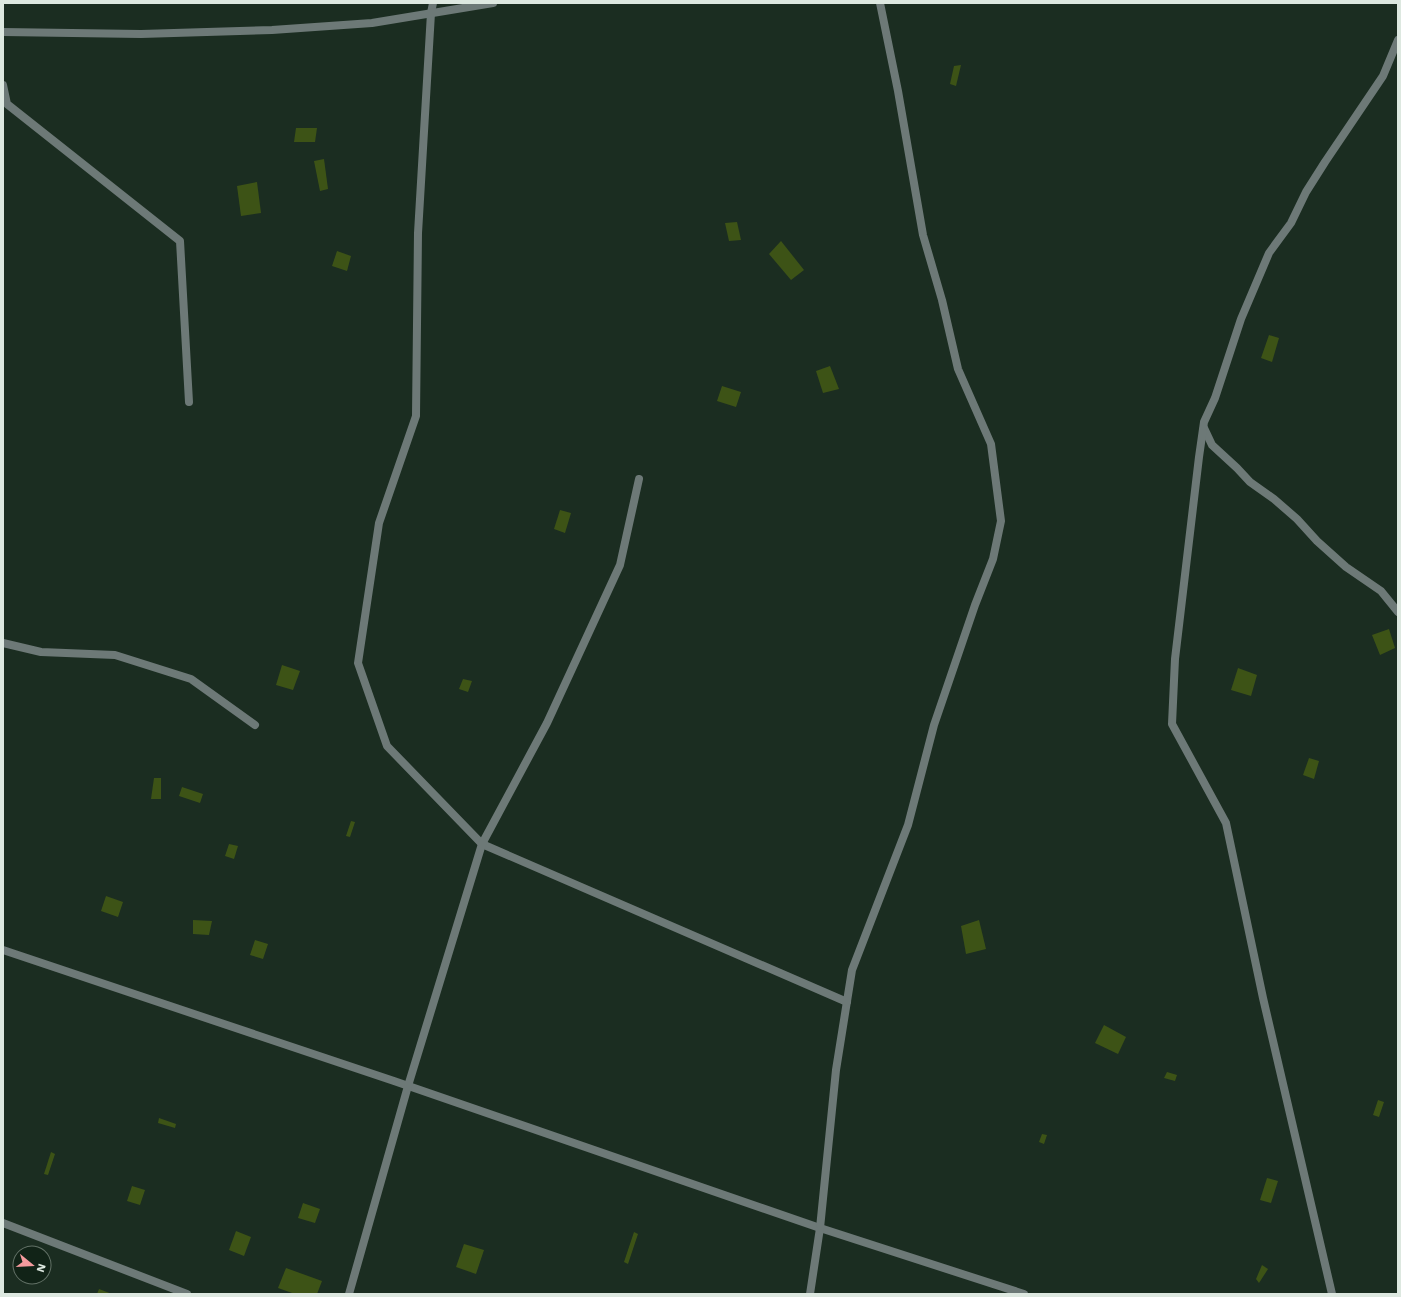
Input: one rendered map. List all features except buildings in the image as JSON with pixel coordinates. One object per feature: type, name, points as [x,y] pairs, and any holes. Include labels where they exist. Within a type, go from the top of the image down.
[{"type":"street","points":[[433,3],[431,13],[418,233],[416,416],[379,523],[358,663],[387,746],[482,844],[847,1002]]},
{"type":"street","points":[[3,32],[140,34],[272,30],[372,23],[493,3]]},
{"type":"street","points":[[810,1294],[820,1228],[836,1070],[852,970],[908,825],[934,725],[975,605],[993,559],[1001,521],[991,444],[958,369],[942,300],[923,235],[898,91],[880,3]]},
{"type":"street","points":[[1332,1294],[1263,998],[1226,823],[1172,724],[1175,659],[1204,428],[1241,319],[1269,253],[1290,223],[1306,192],[1325,162],[1383,76],[1398,40]]},
{"type":"street","points":[[3,85],[6,104],[180,241],[188,402]]},
{"type":"street","points":[[1204,428],[1212,445],[1250,482],[1286,509],[1317,541],[1346,567],[1381,591],[1398,612]]},
{"type":"street","points":[[349,1294],[408,1086],[482,844],[547,723],[620,565],[638,479]]},
{"type":"street","points":[[3,643],[41,652],[115,655],[184,677],[191,680],[255,725]]},
{"type":"street","points":[[3,950],[408,1086],[820,1228],[1024,1294]]},
{"type":"street","points":[[3,1223],[187,1294]]}]
